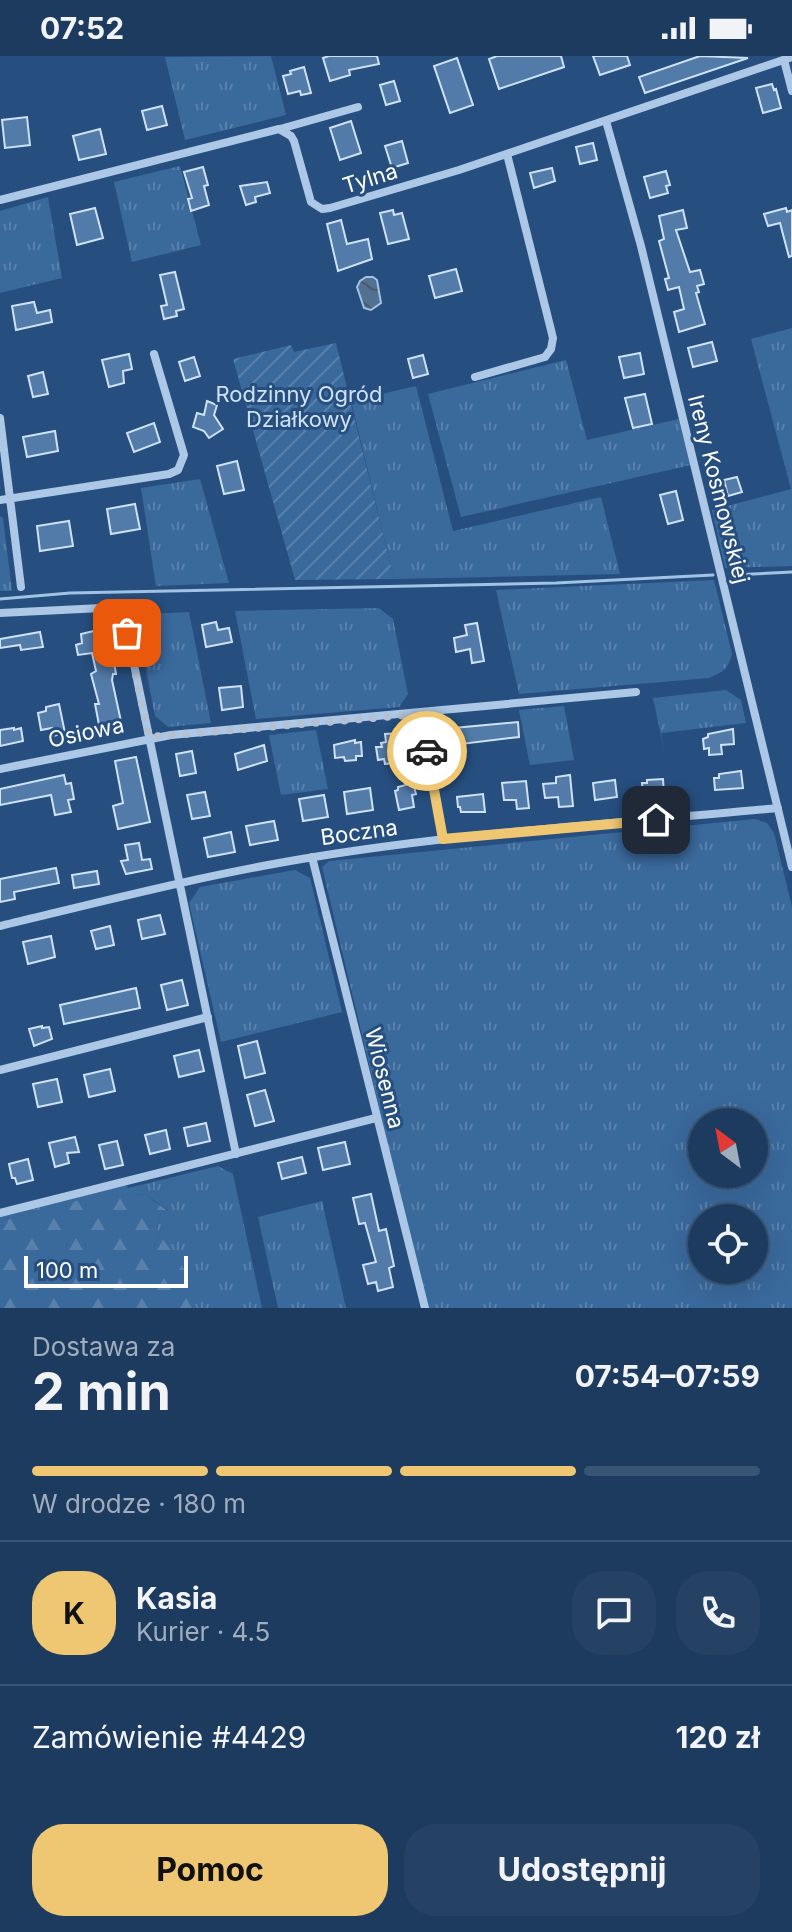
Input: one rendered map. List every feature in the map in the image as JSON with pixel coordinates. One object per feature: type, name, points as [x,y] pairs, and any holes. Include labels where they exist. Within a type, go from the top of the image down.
[{"type":"street","points":[[788,59],[792,91]]},
{"type":"street","name":"Tylna","points":[[279,129],[291,136],[309,198],[322,209],[507,154],[788,59]]},
{"type":"street","points":[[0,200],[358,107]]},
{"type":"street","name":"Ireny Kosmowskiej","points":[[606,121],[641,246],[792,867]]},
{"type":"street","points":[[475,377],[545,357],[551,349],[553,338],[507,154]]},
{"type":"street","points":[[5,500],[169,474],[180,467],[184,455],[154,354]]},
{"type":"street","points":[[0,418],[5,500],[21,587]]},
{"type":"street","points":[[0,613],[122,607],[236,1154]]},
{"type":"street","name":"Osiowa","points":[[0,769],[149,737],[636,692]]},
{"type":"street","points":[[420,714],[443,839]]},
{"type":"street","name":"Boczna","points":[[0,926],[312,857],[443,839],[778,808]]},
{"type":"street","name":"Wiosenna","points":[[312,857],[425,1308]]},
{"type":"street","points":[[0,1070],[208,1017]]},
{"type":"street","points":[[0,1213],[376,1118]]},
{"type":"green space","points":[[271,56],[286,115],[185,140],[165,57]]},
{"type":"green space","points":[[180,166],[201,245],[132,262],[114,182]]},
{"type":"green space","points":[[48,197],[62,278],[0,293],[0,211]]},
{"type":"green space","points":[[792,328],[792,566],[725,568],[712,510],[791,489],[751,339]]},
{"type":"green space","name":"Rodzinny Ogród Działkowy","points":[[336,343],[394,579],[295,580],[233,359],[291,345],[294,352]]},
{"type":"green space","points":[[566,360],[587,440],[679,419],[691,465],[461,517],[428,394]]},
{"type":"green space","points":[[416,386],[453,531],[601,497],[620,574],[394,579],[351,401]]},
{"type":"green space","points":[[200,479],[229,583],[156,586],[141,488]]},
{"type":"green space","points":[[0,516],[3,518],[12,591],[0,591]]},
{"type":"green space","points":[[714,580],[732,654],[727,666],[718,674],[709,678],[519,694],[496,590]]},
{"type":"green space","points":[[379,608],[393,619],[408,694],[399,707],[256,719],[235,611]]},
{"type":"green space","points":[[189,612],[211,723],[168,727],[155,716],[137,623],[150,614]]},
{"type":"green space","points":[[726,690],[741,700],[746,723],[661,733],[664,750],[653,698]]},
{"type":"green space","points":[[564,706],[574,760],[530,765],[519,710]]},
{"type":"green space","points":[[316,730],[328,789],[281,795],[269,735]]},
{"type":"green space","points":[[755,819],[767,823],[774,833],[792,907],[792,1308],[427,1308],[322,867],[329,861]]},
{"type":"green space","points":[[295,870],[310,878],[342,1012],[221,1042],[189,903],[200,887]]},
{"type":"green space","points":[[218,1166],[233,1174],[262,1308],[195,1308],[175,1257],[157,1231],[159,1218],[168,1210],[145,1194],[132,1195],[127,1189],[0,1221],[0,1217],[126,1185],[128,1188]]},
{"type":"green space","points":[[127,1188],[132,1195],[145,1194],[168,1211],[159,1218],[157,1231],[187,1273],[195,1308],[0,1308],[0,1221]]},
{"type":"green space","points":[[322,1201],[346,1308],[278,1308],[258,1217]]},
{"type":"water","points":[[366,277],[377,280],[381,303],[371,310],[364,308],[357,287]]},
{"type":"building","points":[[377,56],[379,64],[349,70],[350,75],[330,81],[323,58]]},
{"type":"building","points":[[497,56],[561,56],[564,67],[499,89],[489,59]]},
{"type":"building","points":[[593,56],[627,56],[630,65],[600,75]]},
{"type":"building","points":[[700,56],[748,58],[645,93],[639,77]]},
{"type":"building","points":[[457,58],[473,105],[450,113],[434,66]]},
{"type":"building","points":[[304,67],[311,93],[301,95],[300,91],[288,94],[283,76]]},
{"type":"building","points":[[394,81],[400,101],[386,105],[380,85]]},
{"type":"building","points":[[772,84],[781,108],[763,113],[756,88]]},
{"type":"building","points":[[162,106],[167,125],[147,130],[142,111]]},
{"type":"building","points":[[27,117],[30,145],[5,148],[2,120]]},
{"type":"building","points":[[351,121],[361,153],[340,160],[330,128]]},
{"type":"building","points":[[100,129],[106,154],[79,160],[73,136]]},
{"type":"building","points":[[402,141],[408,163],[392,168],[385,146]]},
{"type":"building","points":[[593,143],[597,160],[580,164],[576,147]]},
{"type":"building","points":[[203,167],[209,205],[191,211],[188,199],[192,198],[184,172]]},
{"type":"building","points":[[552,168],[555,181],[534,188],[530,173]]},
{"type":"building","points":[[666,171],[670,185],[666,186],[668,193],[650,198],[644,177]]},
{"type":"building","points":[[267,182],[270,193],[255,197],[256,202],[246,205],[240,186]]},
{"type":"building","points":[[95,208],[103,238],[77,245],[70,214]]},
{"type":"building","points":[[786,208],[787,212],[792,210],[792,256],[789,257],[780,223],[768,226],[764,214]]},
{"type":"building","points":[[393,210],[394,215],[402,213],[409,239],[388,244],[380,213]]},
{"type":"building","points":[[683,210],[687,228],[676,230],[690,272],[700,270],[704,284],[697,286],[699,292],[696,293],[705,324],[679,332],[674,312],[684,309],[679,287],[668,290],[665,279],[669,278],[659,241],[664,239],[659,216]]},
{"type":"building","points":[[341,220],[347,244],[368,239],[372,259],[338,271],[327,224]]},
{"type":"building","points":[[456,269],[462,291],[435,298],[429,276]]},
{"type":"building","points":[[175,272],[184,309],[176,311],[177,316],[164,319],[161,306],[167,305],[160,275]]},
{"type":"building","points":[[34,302],[37,313],[50,310],[52,322],[16,330],[12,306]]},
{"type":"building","points":[[712,342],[717,361],[693,367],[688,348]]},
{"type":"building","points":[[640,353],[644,374],[624,378],[619,357]]},
{"type":"building","points":[[129,354],[132,369],[123,371],[124,383],[109,387],[102,360]]},
{"type":"building","points":[[423,355],[428,374],[413,378],[408,359]]},
{"type":"building","points":[[194,357],[200,376],[185,381],[179,362]]},
{"type":"building","points":[[43,372],[48,394],[33,397],[28,376]]},
{"type":"building","points":[[645,394],[652,424],[633,428],[625,398]]},
{"type":"building","points":[[207,401],[217,405],[214,415],[223,429],[209,438],[204,431],[193,427],[197,413],[204,415]]},
{"type":"building","points":[[154,423],[160,442],[134,452],[127,433]]},
{"type":"building","points":[[55,431],[58,451],[27,457],[23,437]]},
{"type":"building","points":[[237,461],[244,490],[224,494],[217,466]]},
{"type":"building","points":[[737,477],[742,492],[728,496],[724,480]]},
{"type":"building","points":[[676,491],[683,520],[668,524],[660,495]]},
{"type":"building","points":[[135,504],[140,529],[111,534],[107,509]]},
{"type":"building","points":[[69,521],[73,546],[40,551],[37,526]]},
{"type":"building","points":[[216,622],[218,630],[229,628],[232,642],[206,647],[202,625]]},
{"type":"building","points":[[477,623],[484,661],[472,663],[470,649],[456,652],[454,638],[467,635],[465,625]]},
{"type":"building","points":[[98,630],[100,640],[110,638],[116,674],[113,674],[112,680],[122,726],[100,730],[95,704],[99,704],[91,674],[96,671],[92,653],[78,655],[76,645],[82,643],[81,634]]},
{"type":"building","points":[[40,632],[43,647],[21,650],[20,645],[0,648],[0,639]]},
{"type":"building","points":[[241,686],[243,707],[222,710],[219,688]]},
{"type":"building","points":[[59,704],[65,733],[53,736],[52,728],[41,730],[38,713]]},
{"type":"building","points":[[518,722],[519,737],[445,746],[443,729]]},
{"type":"building","points":[[21,728],[23,741],[0,746],[0,730]]},
{"type":"building","points":[[733,729],[734,744],[721,745],[722,754],[709,755],[709,748],[704,749],[703,739],[708,734]]},
{"type":"building","points":[[400,733],[401,759],[385,764],[384,759],[378,760],[376,747],[382,747],[381,743],[386,742],[385,734]]},
{"type":"building","points":[[355,740],[355,743],[361,742],[362,756],[345,761],[344,757],[335,758],[334,745]]},
{"type":"building","points":[[264,745],[267,761],[238,770],[235,754]]},
{"type":"building","points":[[192,751],[196,773],[180,776],[176,754]]},
{"type":"building","points":[[136,757],[150,822],[118,829],[113,806],[123,803],[115,761]]},
{"type":"building","points":[[741,771],[743,788],[715,790],[714,778],[719,778],[719,774]]},
{"type":"building","points":[[64,775],[66,784],[71,783],[74,799],[68,800],[71,812],[55,815],[51,795],[0,805],[0,789]]},
{"type":"building","points":[[570,775],[573,806],[559,807],[558,797],[545,798],[543,784],[556,783],[556,777]]},
{"type":"building","points":[[663,779],[664,794],[643,796],[642,783]]},
{"type":"building","points":[[615,780],[617,797],[595,800],[593,783]]},
{"type":"building","points":[[526,781],[529,808],[517,809],[516,800],[504,800],[502,783]]},
{"type":"building","points":[[413,783],[416,794],[412,795],[414,807],[399,810],[395,791],[398,787]]},
{"type":"building","points":[[370,788],[373,810],[347,814],[344,792]]},
{"type":"building","points":[[205,792],[210,816],[192,819],[187,795]]},
{"type":"building","points":[[483,794],[485,812],[461,812],[457,797]]},
{"type":"building","points":[[324,795],[328,817],[303,821],[299,799]]},
{"type":"building","points":[[274,821],[278,840],[250,845],[246,826]]},
{"type":"building","points":[[231,832],[235,852],[208,857],[204,838]]},
{"type":"building","points":[[139,843],[142,860],[150,859],[152,869],[126,874],[121,861],[128,860],[125,845]]},
{"type":"building","points":[[56,868],[59,883],[14,892],[15,899],[0,902],[0,879]]},
{"type":"building","points":[[97,871],[99,884],[74,888],[72,875]]},
{"type":"building","points":[[160,915],[165,934],[142,939],[138,920]]},
{"type":"building","points":[[110,926],[114,945],[96,949],[91,931]]},
{"type":"building","points":[[51,936],[55,957],[28,964],[23,942]]},
{"type":"building","points":[[182,980],[188,1005],[167,1010],[161,985]]},
{"type":"building","points":[[136,988],[140,1008],[64,1024],[60,1005]]},
{"type":"building","points":[[49,1027],[52,1039],[34,1046],[29,1029]]},
{"type":"building","points":[[257,1041],[265,1073],[245,1078],[238,1046]]},
{"type":"building","points":[[199,1050],[204,1071],[179,1077],[174,1056]]},
{"type":"building","points":[[110,1069],[115,1091],[89,1097],[84,1075]]},
{"type":"building","points":[[57,1079],[62,1102],[38,1107],[33,1084]]},
{"type":"building","points":[[265,1090],[274,1121],[255,1126],[247,1095]]},
{"type":"building","points":[[206,1123],[210,1141],[188,1146],[184,1128]]},
{"type":"building","points":[[166,1130],[170,1149],[150,1154],[145,1135]]},
{"type":"building","points":[[75,1137],[79,1152],[67,1153],[69,1163],[55,1167],[49,1143]]},
{"type":"building","points":[[117,1141],[123,1165],[105,1169],[99,1145]]},
{"type":"building","points":[[345,1142],[350,1164],[323,1170],[318,1148]]},
{"type":"building","points":[[302,1157],[306,1173],[282,1179],[278,1163]]},
{"type":"building","points":[[28,1159],[33,1180],[17,1184],[12,1178],[9,1164]]},
{"type":"building","points":[[371,1194],[379,1231],[386,1229],[394,1266],[389,1268],[393,1287],[378,1291],[376,1282],[368,1284],[363,1265],[376,1262],[365,1223],[359,1224],[353,1198]]},
{"type":"waterway","points":[[731,575],[792,572]]},
{"type":"waterway","points":[[0,599],[70,593],[556,583],[713,575]]},
{"type":"way so far","points":[[127,633],[149,737],[420,714],[427,751]]},
{"type":"route","points":[[427,751],[443,839],[656,820]]}]
